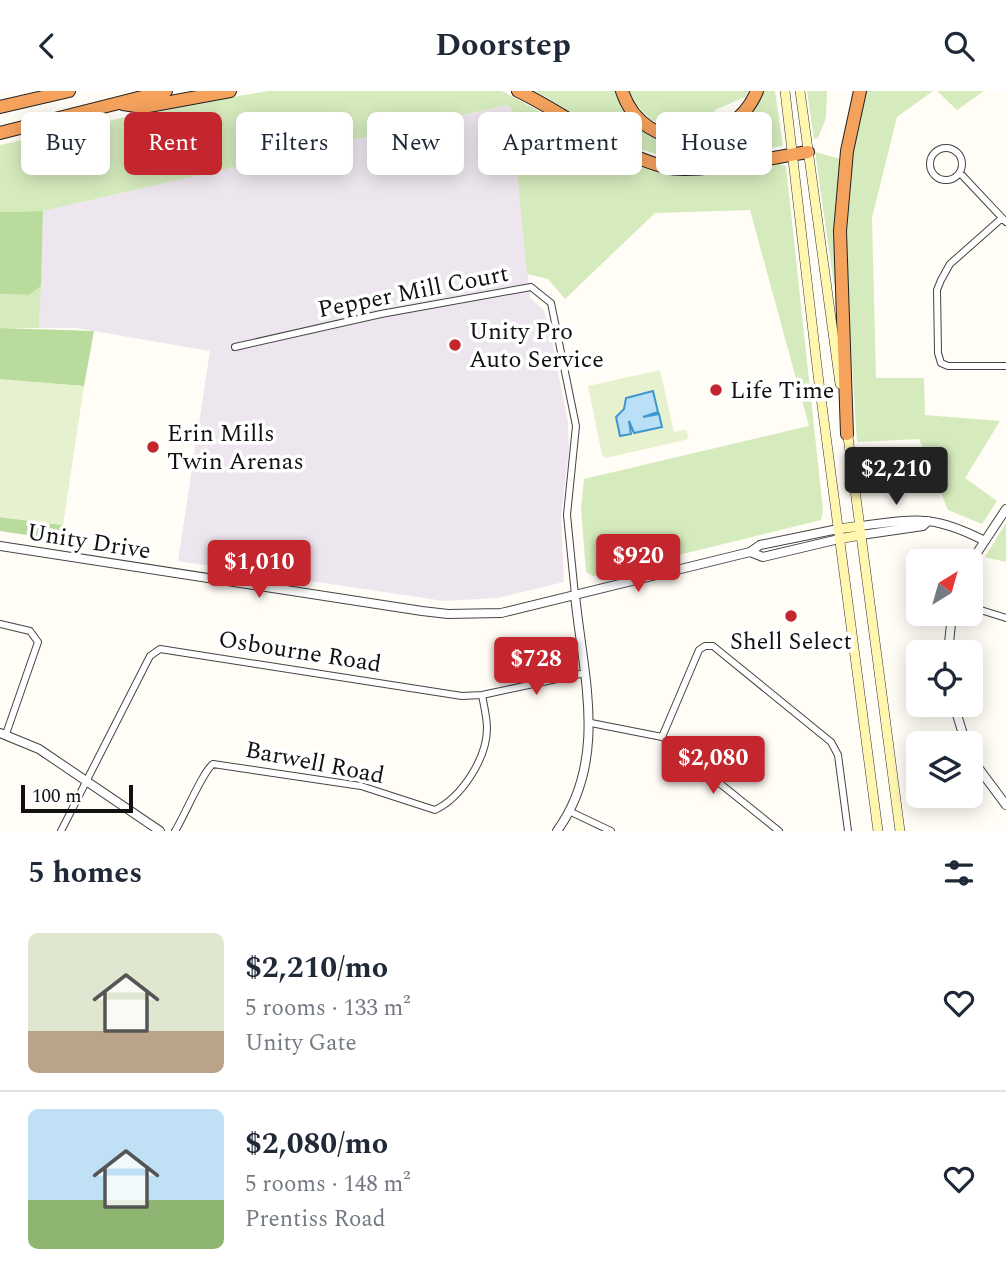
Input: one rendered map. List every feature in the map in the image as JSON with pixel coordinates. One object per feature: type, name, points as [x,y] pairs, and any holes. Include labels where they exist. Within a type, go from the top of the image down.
[{"type":"highway","points":[[0,107],[69,91]]},
{"type":"highway","points":[[0,133],[166,91]]},
{"type":"highway","points":[[116,103],[143,107],[230,91]]},
{"type":"highway","points":[[518,91],[636,156],[667,168],[693,168],[808,152]]},
{"type":"highway","points":[[622,91],[626,103],[639,121],[658,133],[686,140],[715,135],[730,127],[746,111],[757,91]]},
{"type":"highway","points":[[848,434],[840,231],[847,151],[860,91]]},
{"type":"main road","points":[[785,91],[839,539],[878,831]]},
{"type":"main road","points":[[800,91],[900,831]]},
{"type":"main road","points":[[838,529],[861,531]]},
{"type":"main road","points":[[839,539],[861,531]]},
{"type":"street","points":[[943,149],[957,153],[962,163],[960,173],[947,180],[937,177],[931,169],[934,154],[943,149]]},
{"type":"street","points":[[960,173],[1004,220],[950,264],[941,280],[937,290],[938,353],[941,363],[947,366],[1006,366]]},
{"type":"street","name":"Pepper Mill Court","points":[[234,347],[423,305],[531,287],[540,291],[551,303],[576,426],[567,515],[575,595]]},
{"type":"street","points":[[980,549],[1006,509]]},
{"type":"street","points":[[861,531],[923,526],[928,521],[958,527],[985,541]]},
{"type":"street","name":"Unity Drive","points":[[0,546],[448,614],[501,613],[750,552],[760,545],[838,529]]},
{"type":"street","name":"Unity Drive","points":[[750,552],[763,557],[839,539]]},
{"type":"street","points":[[557,831],[571,811],[586,768],[591,723],[575,595]]},
{"type":"street","points":[[984,611],[1006,618]]},
{"type":"street","points":[[0,624],[30,631],[38,642],[3,734],[39,749],[160,831]]},
{"type":"street","points":[[662,737],[699,650],[708,645],[715,647],[831,742],[838,755],[848,831]]},
{"type":"street","name":"Osbourne Road","points":[[61,831],[150,656],[160,649],[452,694],[482,695],[585,673]]},
{"type":"street","name":"Barwell Road","points":[[175,831],[206,768],[213,764],[360,786],[435,810],[452,798],[477,767],[487,729],[482,695]]},
{"type":"street","points":[[591,723],[662,737],[779,831]]},
{"type":"street","points":[[983,774],[1006,805]]},
{"type":"street","points":[[571,811],[611,831]]},
{"type":"shaded area","points":[[507,105],[511,108],[511,112],[478,112],[478,175],[518,175],[530,298],[543,309],[548,322],[568,422],[569,450],[561,517],[564,582],[498,598],[444,601],[178,561],[210,351],[76,328],[39,328],[43,211],[201,175],[222,175],[222,170],[236,167],[236,175],[353,175],[353,140],[367,137],[367,175],[464,175],[464,115]]},
{"type":"green space","points":[[268,91],[502,91],[540,112],[511,112],[507,105],[464,115],[464,112],[367,112],[367,137],[353,140],[353,112],[236,112],[236,167],[222,170],[222,112],[149,112]]},
{"type":"green space","points":[[535,91],[617,91],[629,112],[571,112]]},
{"type":"green space","points":[[629,91],[749,91],[745,97],[715,112],[656,112],[656,122],[636,103]]},
{"type":"green space","points":[[761,91],[775,91],[783,146],[772,148],[772,112],[737,112]]},
{"type":"green space","points":[[807,91],[827,91],[826,118],[818,138],[814,139]]},
{"type":"green space","points":[[865,91],[933,91],[897,117],[872,218],[876,378],[924,378],[925,415],[1000,421],[965,478],[997,501],[982,524],[948,510],[919,439],[857,442],[844,237],[851,157]]},
{"type":"green space","points":[[937,91],[984,91],[957,110]]},
{"type":"green space","points":[[124,118],[124,175],[201,175],[43,211],[0,212],[0,145],[21,140],[21,175],[110,175],[110,121]]},
{"type":"green space","points":[[642,122],[656,127],[656,154],[642,150]]},
{"type":"green space","points":[[815,152],[841,159],[837,285],[834,285]]},
{"type":"green space","points":[[772,162],[786,166],[823,510],[821,520],[593,576],[586,572],[581,509],[584,479],[809,426],[750,210],[655,213],[565,299],[548,279],[527,274],[517,175],[642,175],[642,166],[656,170],[656,175],[772,175]]},
{"type":"green space","points":[[43,211],[41,286],[29,295],[0,294],[0,212]]},
{"type":"green space","points":[[41,286],[39,328],[0,328],[0,294],[29,295]]},
{"type":"green space","points":[[0,328],[94,331],[84,386],[0,380]]},
{"type":"green space","points":[[660,370],[674,432],[686,430],[689,439],[606,458],[602,455],[588,386]]},
{"type":"green space","points":[[0,379],[84,386],[63,525],[0,517]]},
{"type":"green space","points":[[0,517],[63,525],[60,540],[0,531]]},
{"type":"green space","points":[[1006,523],[1006,562],[985,557]]},
{"type":"water","points":[[653,391],[658,412],[643,417],[659,414],[662,427],[634,433],[629,421],[631,434],[620,436],[616,417],[624,409],[626,398]]},
{"type":"place","name":"Unity Pro Auto Service","points":[[455,345]]},
{"type":"place","name":"Life Time","points":[[716,390]]},
{"type":"place","name":"Erin Mills Twin Arenas","points":[[153,447]]},
{"type":"place","name":"Shell Select","points":[[791,616]]}]
